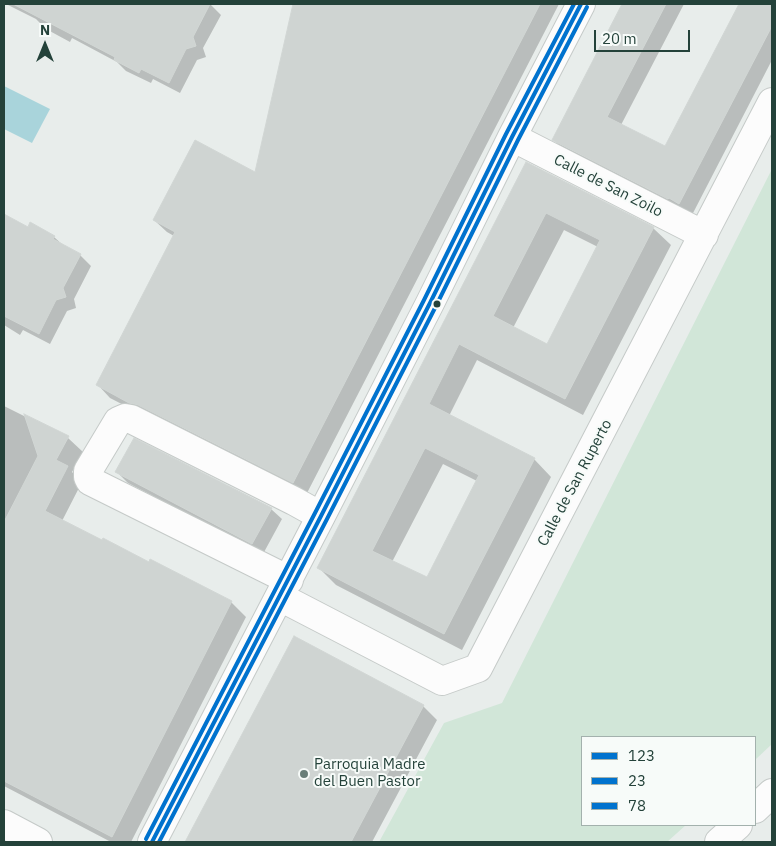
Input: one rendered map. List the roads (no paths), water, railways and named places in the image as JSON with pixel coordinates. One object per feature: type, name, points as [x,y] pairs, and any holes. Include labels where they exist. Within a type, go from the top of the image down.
[{"type":"street","points":[[152,842],[284,589],[430,303],[512,136],[581,4]]},
{"type":"street","name":"Calle de San Ruperto","points":[[321,516],[131,419],[118,420],[88,471],[90,481],[442,680],[478,668],[772,102]]},
{"type":"street","name":"Calle de San Zoilo","points":[[512,136],[704,235]]},
{"type":"street","points":[[756,808],[772,793]]},
{"type":"street","points":[[4,824],[38,842]]},
{"type":"street","points":[[719,842],[737,826]]},
{"type":"water","points":[[4,86],[50,109],[32,143],[4,129]]},
{"type":"place","name":"Parroquia Madre del Buen Pastor","points":[[304,774]]}]
